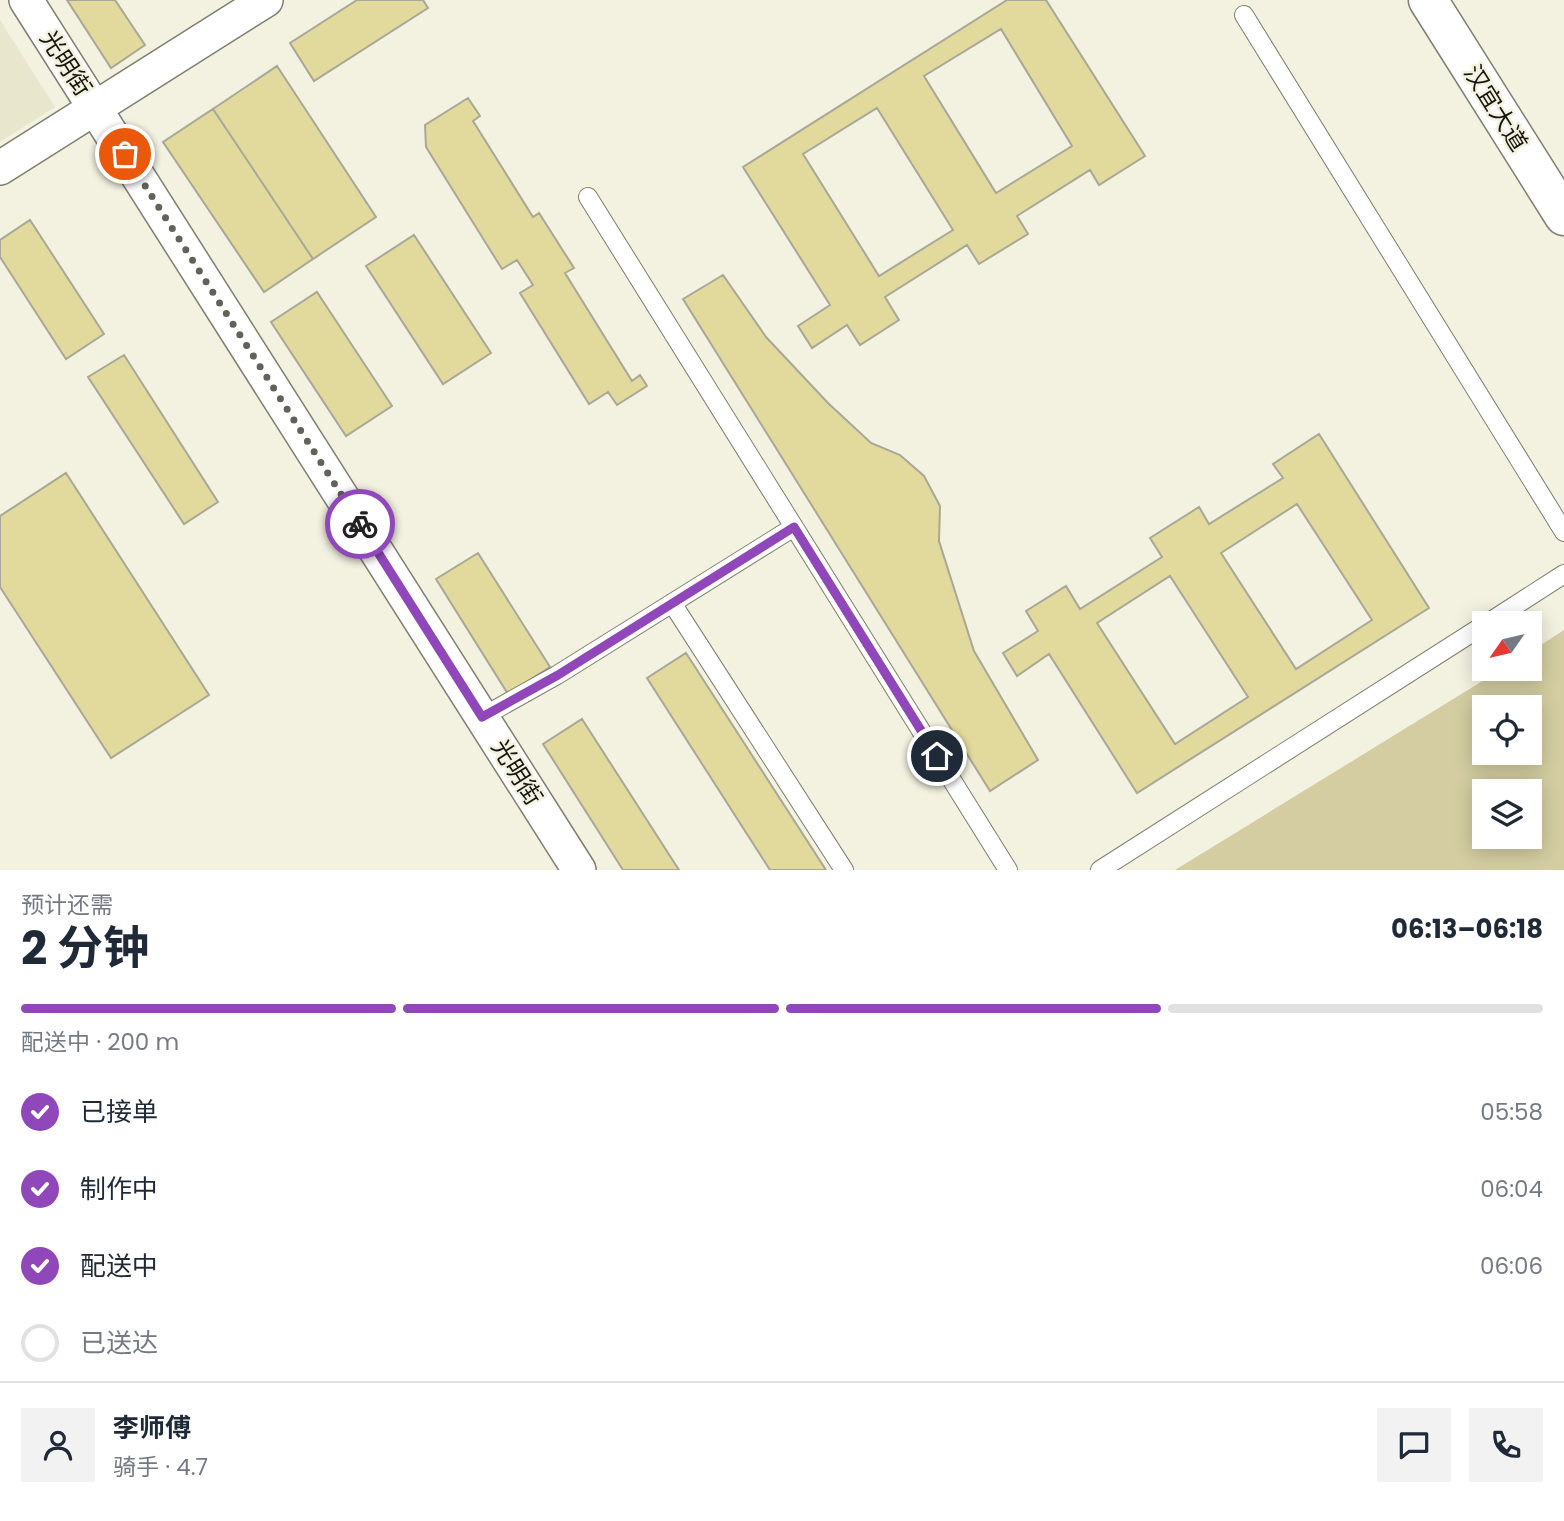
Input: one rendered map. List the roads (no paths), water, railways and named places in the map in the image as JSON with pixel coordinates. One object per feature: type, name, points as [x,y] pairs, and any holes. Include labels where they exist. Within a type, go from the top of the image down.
[{"type":"main road","name":"汉宜大道","points":[[1428,0],[1564,216]]},
{"type":"street","name":"光明街","points":[[26,0],[579,870]]},
{"type":"street","points":[[0,168],[266,0]]},
{"type":"lane","points":[[1244,15],[1564,532]]},
{"type":"lane","points":[[588,197],[1008,870]]},
{"type":"lane","points":[[482,717],[558,675],[794,527]]},
{"type":"lane","points":[[1506,611],[1564,574]]},
{"type":"lane","points":[[672,603],[844,870]]},
{"type":"lane","points":[[1100,870],[1472,633]]}]
